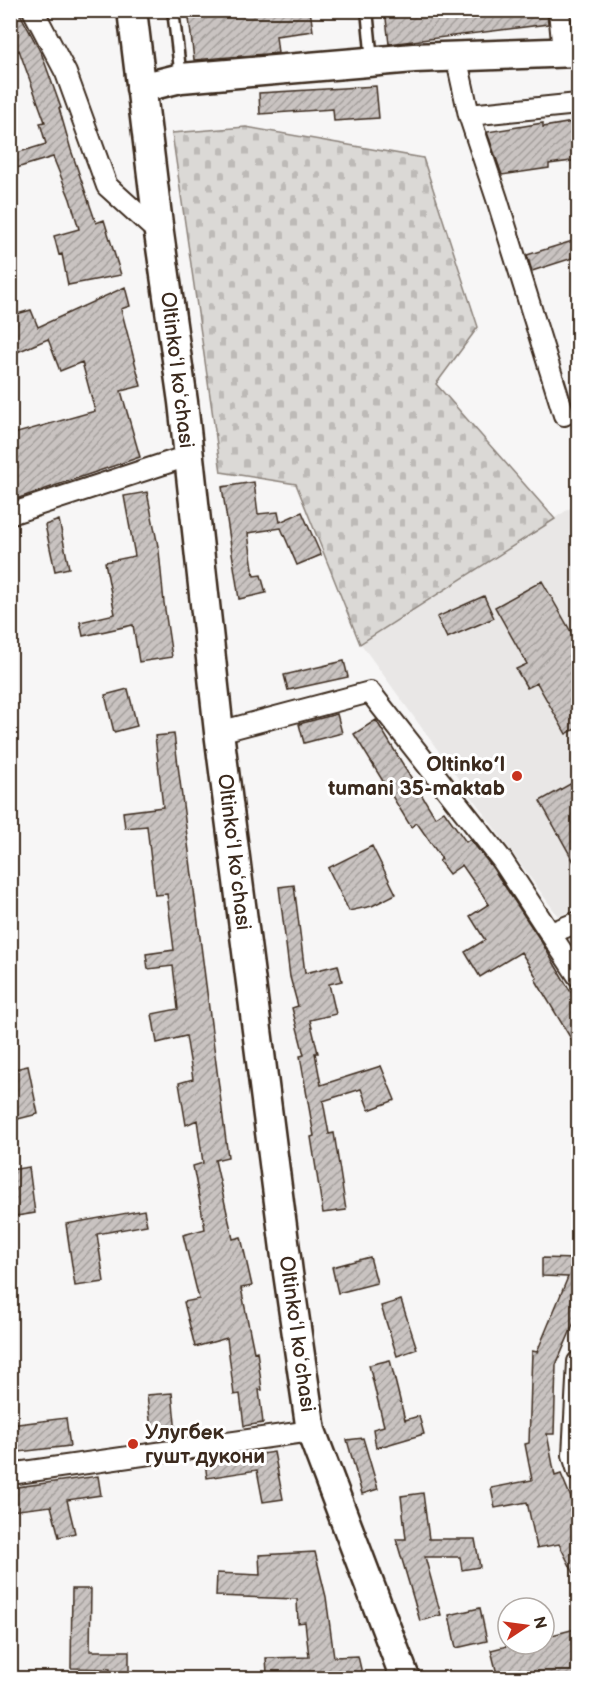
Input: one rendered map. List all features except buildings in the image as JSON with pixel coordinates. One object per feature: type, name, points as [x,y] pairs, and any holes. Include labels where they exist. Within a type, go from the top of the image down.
[{"type":"main road","name":"Oltinkoʻl koʻchasi","points":[[132,10],[159,233],[183,402],[219,732],[288,1273],[311,1431],[405,1678]]},
{"type":"main road","points":[[141,88],[181,78],[372,62],[571,52]]},
{"type":"street","points":[[33,10],[66,73],[107,186],[159,233]]},
{"type":"street","points":[[558,10],[571,52]]},
{"type":"street","points":[[456,56],[469,115],[564,415]]},
{"type":"street","points":[[469,115],[579,104]]},
{"type":"street","points":[[10,514],[188,456]]},
{"type":"street","points":[[219,732],[370,692],[502,860],[579,976]]},
{"type":"street","points":[[550,933],[579,922]]},
{"type":"street","points":[[579,1362],[573,1455],[579,1471]]},
{"type":"street","points":[[10,1474],[311,1431]]},
{"type":"lane","points":[[173,10],[181,78]]},
{"type":"lane","points":[[367,10],[372,62]]},
{"type":"shaded area","name":"Oltinko’l tumani 35-maktab","points":[[578,503],[578,908],[558,916],[361,644]]},
{"type":"green space","points":[[246,127],[423,158],[478,327],[436,384],[555,519],[360,644],[296,484],[221,472],[172,133]]},
{"type":"place","name":"Oltinko’l tumani 35-maktab","points":[[517,776]]},
{"type":"place","name":"Улугбек гушт дукони","points":[[133,1444]]}]
